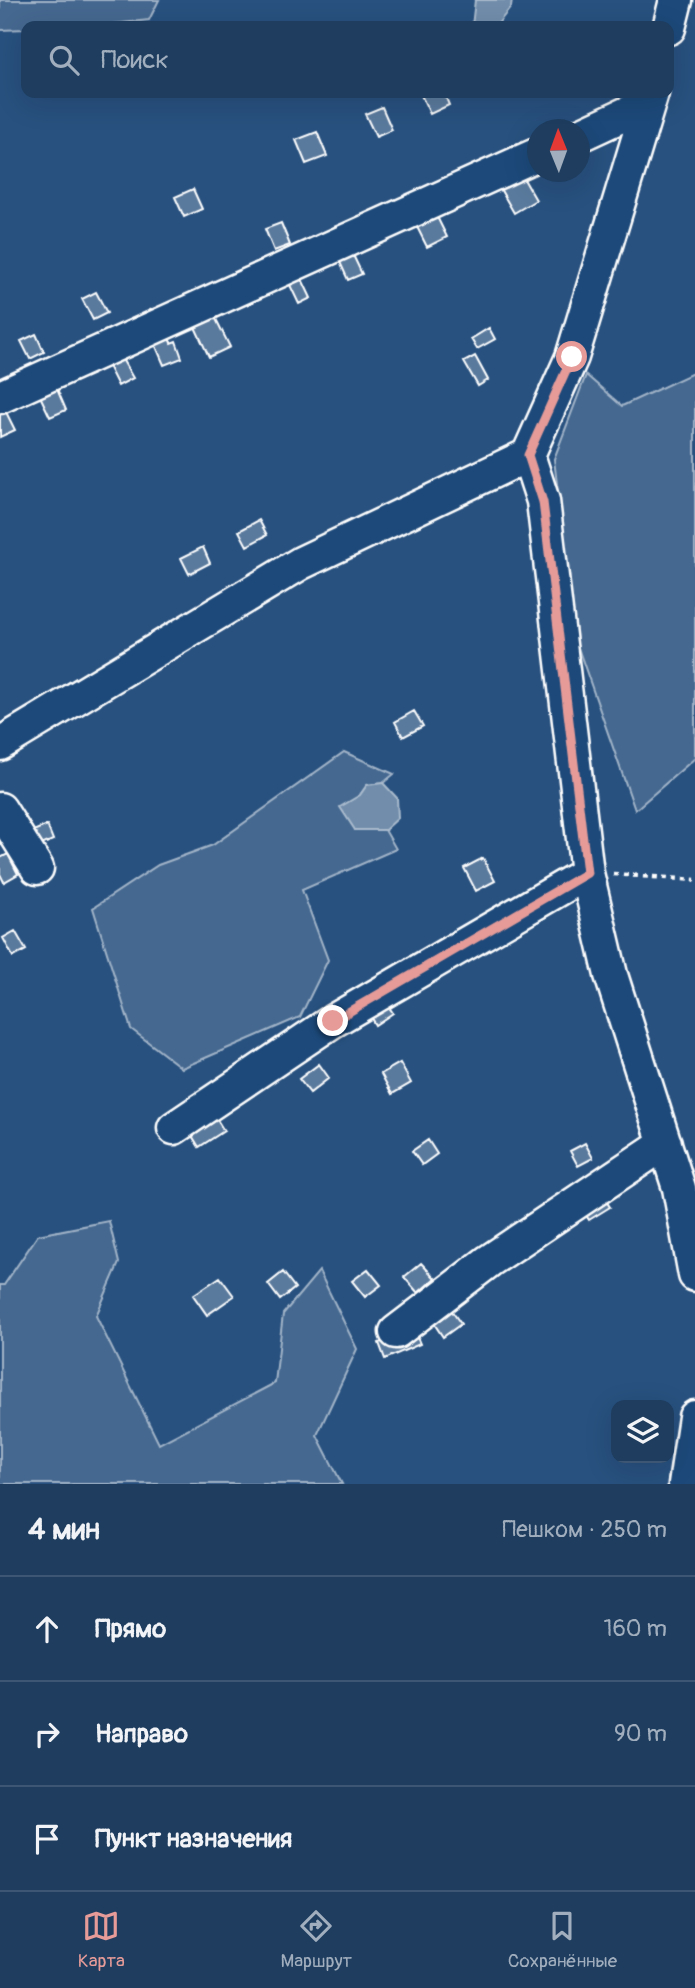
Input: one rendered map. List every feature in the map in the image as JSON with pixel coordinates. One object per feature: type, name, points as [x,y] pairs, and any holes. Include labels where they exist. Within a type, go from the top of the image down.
[{"type":"street","points":[[671,21],[676,0]]},
{"type":"street","points":[[590,129],[651,98]]},
{"type":"street","points":[[0,744],[301,563],[528,455],[572,357],[651,98]]},
{"type":"street","points":[[0,397],[527,159]]},
{"type":"street","points":[[528,455],[543,502],[587,873],[611,975],[679,1188],[695,1275]]},
{"type":"street","points":[[0,809],[37,868]]},
{"type":"street","points":[[174,1128],[333,1021],[587,873]]},
{"type":"street","points":[[397,1332],[489,1261],[665,1143]]},
{"type":"street","points":[[685,1484],[695,1417]]},
{"type":"path","points":[[587,873],[695,880]]},
{"type":"shaded area","points":[[0,0],[159,0],[149,20],[21,21],[21,29],[0,30]]},
{"type":"shaded area","points":[[475,0],[512,0],[511,7],[500,21],[473,21]]},
{"type":"shaded area","points":[[695,372],[695,758],[635,810],[576,642],[554,459],[586,375],[622,406]]},
{"type":"shaded area","points":[[344,752],[394,774],[383,783],[367,785],[360,795],[355,830],[385,830],[396,849],[302,890],[328,960],[300,1017],[182,1068],[131,1029],[93,908],[158,865],[213,845]]},
{"type":"shaded area","points":[[383,783],[397,798],[398,818],[385,830],[355,830],[340,807],[360,795],[367,785]]},
{"type":"shaded area","points":[[109,1221],[119,1263],[96,1316],[159,1444],[275,1383],[283,1314],[319,1271],[357,1349],[317,1435],[342,1484],[0,1484],[0,1285],[4,1285],[38,1235]]},
{"type":"building","points":[[422,98],[446,98],[449,105],[430,114]]},
{"type":"building","points":[[382,107],[392,130],[376,137],[365,114]]},
{"type":"building","points":[[317,132],[327,156],[306,164],[296,140]]},
{"type":"building","points":[[521,174],[536,200],[514,213],[499,187]]},
{"type":"building","points":[[193,189],[202,209],[184,217],[175,197]]},
{"type":"building","points":[[436,215],[447,237],[427,247],[416,225]]},
{"type":"building","points":[[281,223],[290,245],[274,251],[265,229]]},
{"type":"building","points":[[352,253],[362,274],[348,280],[339,260]]},
{"type":"building","points":[[301,277],[311,298],[299,304],[289,283]]},
{"type":"building","points":[[96,292],[107,313],[93,320],[82,299]]},
{"type":"building","points":[[215,317],[230,347],[209,357],[195,327]]},
{"type":"building","points":[[489,328],[495,339],[477,349],[471,339]]},
{"type":"building","points":[[36,334],[44,352],[30,359],[21,341]]},
{"type":"building","points":[[169,338],[171,343],[176,341],[182,358],[164,365],[155,344]]},
{"type":"building","points":[[475,356],[488,380],[478,386],[464,362]]},
{"type":"building","points":[[122,359],[133,378],[118,386],[108,366]]},
{"type":"building","points":[[57,389],[66,410],[50,417],[40,396]]},
{"type":"building","points":[[5,410],[15,430],[0,437],[0,413]]},
{"type":"building","points":[[259,520],[267,535],[247,546],[239,531]]},
{"type":"building","points":[[203,547],[210,563],[189,574],[181,558]]},
{"type":"building","points":[[414,711],[423,726],[403,737],[395,722]]},
{"type":"building","points":[[47,825],[53,840],[37,847],[31,832]]},
{"type":"building","points":[[8,854],[18,874],[4,882],[0,874],[0,858]]},
{"type":"building","points":[[483,858],[495,881],[476,891],[464,868]]},
{"type":"building","points":[[15,931],[26,950],[13,957],[3,938]]},
{"type":"building","points":[[382,997],[393,1013],[375,1025],[365,1008]]},
{"type":"building","points":[[400,1063],[411,1083],[392,1094],[381,1074]]},
{"type":"building","points":[[319,1064],[329,1078],[310,1093],[299,1079]]},
{"type":"building","points":[[211,1110],[224,1131],[199,1147],[186,1126]]},
{"type":"building","points":[[428,1140],[437,1154],[422,1165],[412,1151]]},
{"type":"building","points":[[585,1143],[593,1158],[578,1166],[570,1151]]},
{"type":"building","points":[[601,1193],[610,1207],[589,1220],[580,1206]]},
{"type":"building","points":[[421,1263],[435,1278],[418,1293],[404,1277]]},
{"type":"building","points":[[368,1269],[381,1285],[365,1297],[352,1281]]},
{"type":"building","points":[[283,1272],[295,1288],[280,1300],[268,1284]]},
{"type":"building","points":[[220,1277],[234,1296],[207,1315],[193,1295]]},
{"type":"building","points":[[449,1307],[461,1324],[443,1337],[431,1319]]},
{"type":"building","points":[[413,1328],[420,1344],[385,1359],[379,1343]]},
{"type":"route","points":[[333,1021],[587,873],[543,502],[528,455],[572,357]]}]
